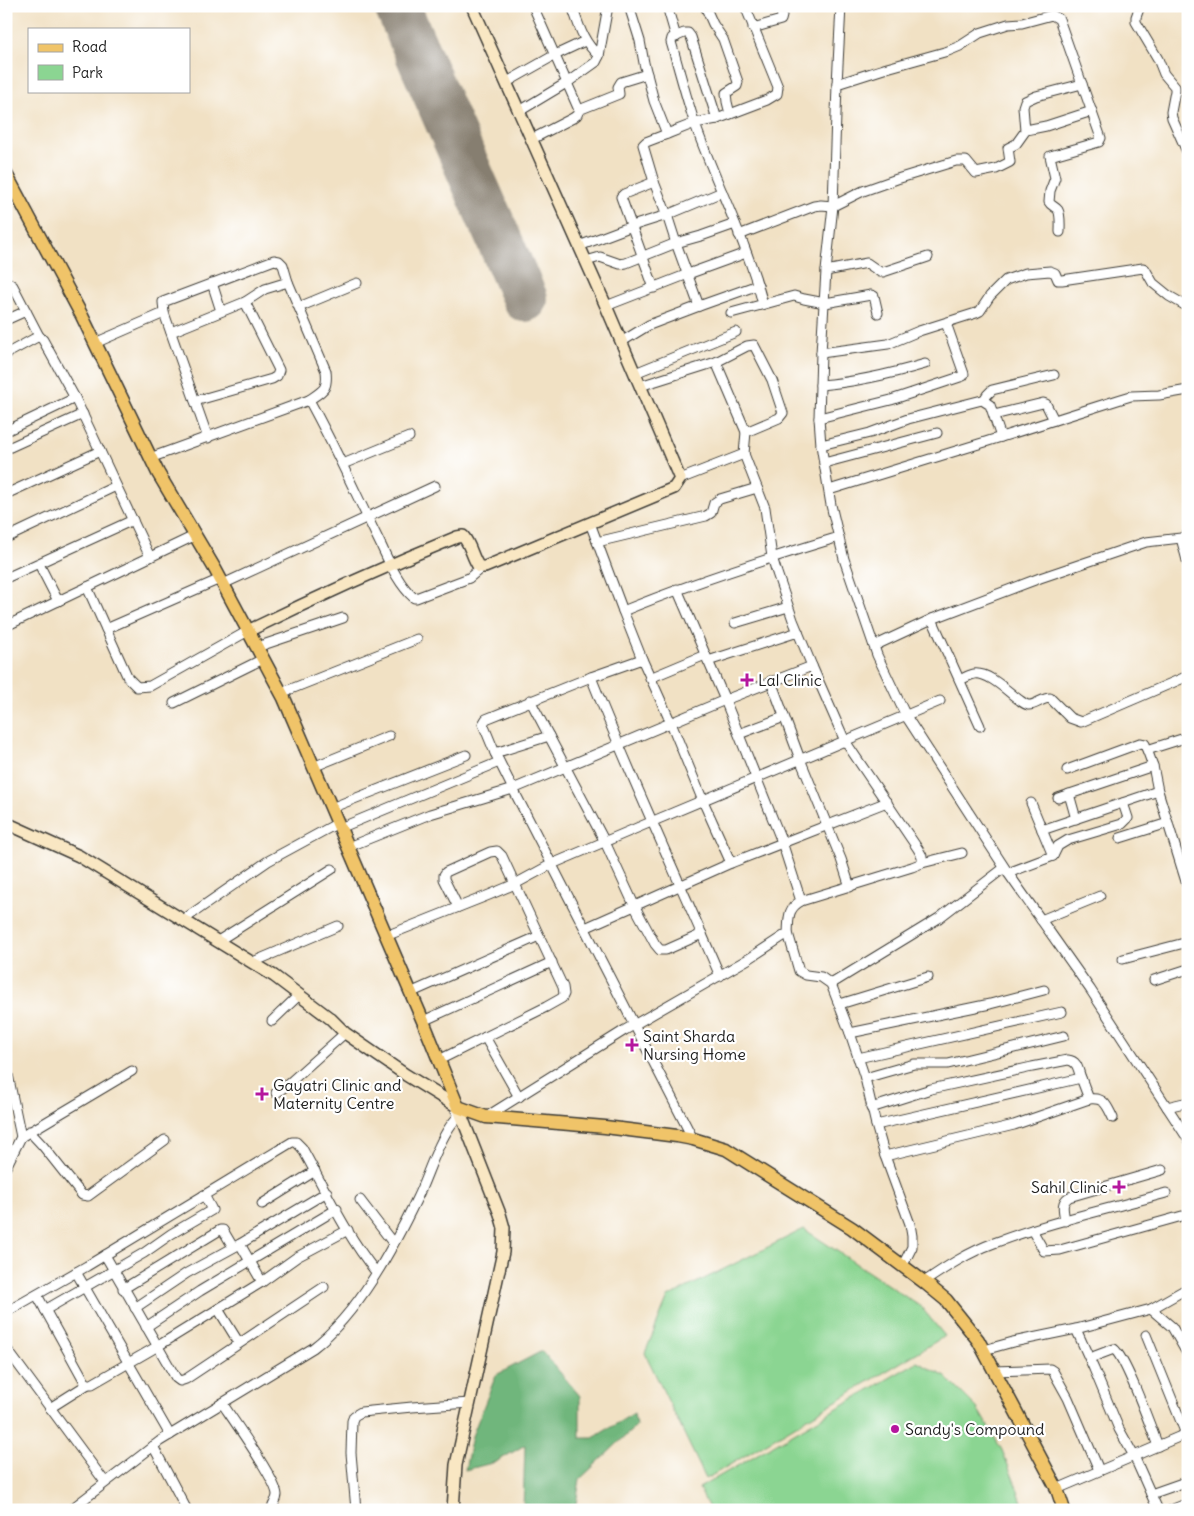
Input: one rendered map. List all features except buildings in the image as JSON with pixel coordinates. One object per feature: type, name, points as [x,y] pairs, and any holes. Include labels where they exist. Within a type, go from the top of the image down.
[{"type":"main road","points":[[6,174],[95,343],[150,458],[222,581],[281,692],[423,1021],[459,1110],[486,1117],[623,1129],[693,1139],[726,1150],[852,1228],[946,1300],[978,1340],[1057,1489],[1064,1510]]},
{"type":"street","points":[[472,6],[507,82],[518,112],[580,246],[680,479]]},
{"type":"street","points":[[533,6],[579,110]]},
{"type":"street","points":[[572,6],[585,41],[590,49],[599,56]]},
{"type":"street","points":[[518,112],[568,82],[596,62],[599,56],[608,6]]},
{"type":"street","points":[[629,6],[640,41],[647,74],[666,134]]},
{"type":"street","points":[[667,6],[676,37]]},
{"type":"street","points":[[705,6],[713,24],[723,39],[738,82],[736,86],[726,92],[730,114]]},
{"type":"street","points":[[699,306],[654,182],[643,145],[646,142],[695,123],[717,119],[776,96],[778,91],[745,6]]},
{"type":"street","points":[[753,28],[781,20],[780,6]]},
{"type":"street","points":[[841,6],[833,206],[826,271],[819,418],[824,463],[844,559],[874,646],[906,716],[1006,871],[1090,989],[1188,1139]]},
{"type":"street","points":[[1140,6],[1136,22],[1158,59],[1164,74],[1174,87],[1172,118],[1188,154]]},
{"type":"street","points":[[837,84],[948,51],[960,46],[980,33],[1008,24],[1022,23],[1052,15],[1058,18],[1101,141],[1056,153],[1050,157],[1055,178],[1049,202],[1058,210],[1060,232]]},
{"type":"street","points":[[717,119],[691,37],[686,33],[672,38],[671,42],[695,123],[746,253],[763,304]]},
{"type":"street","points":[[507,82],[555,55],[585,41]]},
{"type":"street","points":[[532,139],[573,118],[579,110],[619,94],[618,86],[621,82],[647,74]]},
{"type":"street","points":[[1025,131],[1023,104],[1025,101],[1036,96],[1082,84]]},
{"type":"street","points":[[739,235],[814,206],[833,206],[897,178],[956,160],[966,161],[973,171],[979,173],[1008,164],[1010,161],[1008,148],[1016,144],[1025,131],[1092,111]]},
{"type":"street","points":[[654,182],[622,196],[621,199],[654,288]]},
{"type":"street","points":[[580,246],[667,215],[722,192]]},
{"type":"street","points":[[586,261],[600,256],[620,264],[626,264],[676,243],[735,224]]},
{"type":"street","points":[[606,306],[746,253]]},
{"type":"street","points":[[826,271],[867,263],[883,272],[928,257]]},
{"type":"street","points":[[150,458],[208,438],[309,400],[324,390],[327,383],[326,371],[288,282],[283,265],[279,261],[274,260],[163,302],[164,313],[208,438]]},
{"type":"street","points":[[821,353],[888,344],[919,331],[967,316],[980,310],[990,296],[1006,280],[1026,274],[1050,271],[1055,273],[1058,280],[1062,280],[1143,268],[1153,284],[1188,307]]},
{"type":"street","points":[[6,281],[13,286],[75,398],[150,557]]},
{"type":"street","points":[[171,332],[245,302],[266,289],[288,282]]},
{"type":"street","points":[[212,283],[221,311]]},
{"type":"street","points":[[299,307],[356,283]]},
{"type":"street","points":[[621,342],[649,325],[758,285]]},
{"type":"street","points":[[731,313],[794,296],[804,300],[824,303],[873,295],[876,299],[878,313]]},
{"type":"street","points":[[195,401],[277,376],[279,370],[245,302]]},
{"type":"street","points":[[6,320],[26,311]]},
{"type":"street","points":[[95,343],[164,313]]},
{"type":"street","points":[[819,418],[891,400],[963,376],[964,374],[946,323]]},
{"type":"street","points":[[634,373],[736,332]]},
{"type":"street","points":[[6,354],[39,336]]},
{"type":"street","points":[[640,386],[716,362],[747,346],[754,345],[772,380],[782,415],[746,432]]},
{"type":"street","points":[[716,362],[746,432],[744,454],[765,508],[772,557],[798,632],[845,741],[918,849],[922,856],[922,863]]},
{"type":"street","points":[[820,385],[864,380],[925,364]]},
{"type":"street","points":[[821,445],[870,433],[908,419],[984,400],[992,390],[1054,375]]},
{"type":"street","points":[[829,490],[1131,396],[1159,395],[1188,390]]},
{"type":"street","points":[[7,428],[75,398]]},
{"type":"street","points":[[309,400],[343,464],[390,564],[404,587],[414,598],[469,578],[482,567],[674,488],[680,479],[744,454]]},
{"type":"street","points":[[984,400],[990,405],[1001,438]]},
{"type":"street","points":[[994,415],[1043,403],[1046,404],[1054,420]]},
{"type":"street","points":[[6,449],[82,414]]},
{"type":"street","points":[[824,463],[937,433]]},
{"type":"street","points":[[343,464],[409,437]]},
{"type":"street","points":[[6,494],[100,451]]},
{"type":"street","points":[[6,538],[116,486]]},
{"type":"street","points":[[106,629],[368,518],[435,486]]},
{"type":"street","points":[[597,542],[706,516],[711,513],[714,503],[720,499],[756,488]]},
{"type":"street","points":[[6,578],[132,520]]},
{"type":"street","points":[[590,523],[622,611],[671,723],[702,801],[731,862]]},
{"type":"street","points":[[6,626],[196,535]]},
{"type":"street","points":[[86,587],[128,678],[137,687],[150,686],[248,631],[320,596],[390,564],[457,537],[463,536],[468,542],[475,562],[479,567],[482,567]]},
{"type":"street","points":[[874,646],[932,619],[1040,578],[1146,542],[1184,536],[1188,564]]},
{"type":"street","points":[[622,611],[677,589],[839,537]]},
{"type":"street","points":[[40,564],[58,601]]},
{"type":"street","points":[[677,589],[725,700],[782,842],[801,901]]},
{"type":"street","points":[[735,623],[788,607]]},
{"type":"street","points":[[257,647],[343,618]]},
{"type":"street","points":[[932,619],[980,726]]},
{"type":"street","points":[[650,678],[706,658],[798,632]]},
{"type":"street","points":[[281,692],[417,639]]},
{"type":"street","points":[[174,703],[263,659]]},
{"type":"street","points":[[642,659],[530,700],[486,719],[483,724],[494,753],[693,1139]]},
{"type":"street","points":[[348,847],[430,814],[513,789],[771,681],[812,666]]},
{"type":"street","points":[[960,680],[975,674],[984,676],[1028,705],[1050,698],[1070,718],[1081,722],[1188,676]]},
{"type":"street","points":[[591,677],[651,822],[681,884],[720,976]]},
{"type":"street","points":[[771,681],[800,759],[841,859],[850,887]]},
{"type":"street","points":[[530,700],[605,842],[654,944],[660,950],[670,949],[702,934]]},
{"type":"street","points":[[386,936],[515,884],[552,864],[940,701]]},
{"type":"street","points":[[738,734],[784,717]]},
{"type":"street","points":[[313,767],[389,736]]},
{"type":"street","points":[[494,753],[549,736]]},
{"type":"street","points":[[1147,750],[1188,737]]},
{"type":"street","points":[[1067,770],[1140,743],[1145,744],[1188,888]]},
{"type":"street","points":[[331,808],[466,755]]},
{"type":"street","points":[[183,920],[268,862],[339,826],[499,762]]},
{"type":"street","points":[[1058,798],[1153,766]]},
{"type":"street","points":[[1042,830],[1158,791]]},
{"type":"street","points":[[1070,794],[1076,819]]},
{"type":"street","points":[[585,928],[731,862],[887,802]]},
{"type":"street","points":[[1031,803],[1053,856]]},
{"type":"street","points":[[831,984],[939,918],[1006,871],[1053,856],[1058,846],[1068,840],[1122,824],[1128,818],[1123,803]]},
{"type":"street","points":[[6,823],[78,856],[253,962],[299,995],[345,1032],[459,1110],[504,1228],[503,1252],[456,1465],[452,1510]]},
{"type":"street","points":[[1120,838],[1168,823]]},
{"type":"street","points":[[439,1060],[562,998],[564,994],[563,987],[552,962],[498,851],[490,852],[446,872],[444,879],[458,908]]},
{"type":"street","points":[[902,1267],[912,1247],[910,1224],[885,1156],[865,1078],[840,1004],[831,984],[821,977],[806,975],[799,971],[788,933],[789,914],[791,908],[801,901],[922,863],[962,853]]},
{"type":"street","points":[[218,941],[332,869]]},
{"type":"street","points":[[1041,920],[1100,896]]},
{"type":"street","points":[[253,962],[338,926]]},
{"type":"street","points":[[486,1117],[634,1025],[750,958],[788,933]]},
{"type":"street","points":[[410,993],[539,936]]},
{"type":"street","points":[[1123,959],[1188,942]]},
{"type":"street","points":[[423,1021],[552,962]]},
{"type":"street","points":[[1154,980],[1188,969]]},
{"type":"street","points":[[840,1004],[928,977]]},
{"type":"street","points":[[850,1033],[990,1004],[1044,990]]},
{"type":"street","points":[[272,1021],[299,995]]},
{"type":"street","points":[[858,1058],[1062,1012]]},
{"type":"street","points":[[276,1093],[345,1032]]},
{"type":"street","points":[[865,1078],[914,1064],[948,1064],[1064,1036]]},
{"type":"street","points":[[485,1037],[519,1097]]},
{"type":"street","points":[[872,1108],[931,1089],[1068,1060],[1074,1061],[1077,1065],[1089,1099]]},
{"type":"street","points":[[6,1064],[21,1137]]},
{"type":"street","points":[[7,1164],[21,1137],[132,1071]]},
{"type":"street","points":[[876,1125],[1081,1078]]},
{"type":"street","points":[[885,1156],[1014,1125],[1089,1099],[1097,1098],[1103,1100],[1113,1118]]},
{"type":"street","points":[[1167,1107],[1188,1102]]},
{"type":"street","points":[[70,1510],[153,1446],[325,1339],[358,1301],[394,1243],[418,1197],[440,1144],[459,1110]]},
{"type":"street","points":[[29,1132],[44,1146],[82,1195],[85,1196],[88,1196],[165,1140]]},
{"type":"street","points":[[6,1312],[105,1255],[292,1142],[300,1144],[348,1230],[376,1272]]},
{"type":"street","points":[[1065,1221],[1063,1203],[1069,1197],[1162,1170]]},
{"type":"street","points":[[262,1204],[315,1171]]},
{"type":"street","points":[[135,1308],[187,1273],[327,1192]]},
{"type":"street","points":[[924,1282],[947,1266],[992,1243],[1166,1193]]},
{"type":"street","points":[[45,1310],[144,1253],[171,1234],[212,1210],[204,1195]]},
{"type":"street","points":[[360,1200],[394,1243]]},
{"type":"street","points":[[146,1327],[200,1291],[337,1209]]},
{"type":"street","points":[[1032,1230],[1044,1250],[1051,1251],[1182,1216]]},
{"type":"street","points":[[124,1289],[220,1230],[237,1245],[262,1282]]},
{"type":"street","points":[[50,1408],[88,1384],[92,1384],[129,1363],[218,1310],[297,1257],[348,1230]]},
{"type":"street","points":[[105,1255],[176,1378],[180,1381],[186,1380],[324,1287]]},
{"type":"street","points":[[76,1272],[170,1435]]},
{"type":"street","points":[[984,1350],[1076,1329],[1151,1309],[1188,1288]]},
{"type":"street","points":[[37,1295],[85,1382],[88,1384]]},
{"type":"street","points":[[1151,1309],[1172,1327],[1188,1355]]},
{"type":"street","points":[[218,1310],[239,1343]]},
{"type":"street","points":[[1076,1329],[1119,1429],[1134,1456],[1158,1510]]},
{"type":"street","points":[[1057,1489],[1187,1433],[1146,1335]]},
{"type":"street","points":[[6,1348],[105,1482]]},
{"type":"street","points":[[1090,1358],[1114,1349],[1117,1350],[1158,1446]]},
{"type":"street","points":[[994,1371],[1050,1369],[1053,1371],[1068,1398],[1099,1470]]},
{"type":"street","points":[[222,1403],[275,1488],[276,1499],[272,1509]]},
{"type":"street","points":[[356,1510],[351,1452],[352,1421],[354,1416],[361,1412],[378,1410],[470,1403]]},
{"type":"street","points":[[153,1446],[187,1510]]},
{"type":"street","points":[[1151,1494],[1188,1481]]},
{"type":"street","points":[[1171,1510],[1188,1503]]},
{"type":"green space","points":[[804,1229],[921,1307],[945,1336],[706,1479],[645,1353],[668,1297]]},
{"type":"green space","points":[[542,1351],[580,1396],[580,1438],[593,1438],[634,1413],[636,1426],[580,1479],[575,1510],[523,1510],[525,1445],[496,1462],[465,1470],[472,1436],[496,1375]]},
{"type":"green space","name":"Sandy's Compound","points":[[917,1362],[946,1377],[977,1408],[1002,1450],[1025,1510],[710,1510],[699,1488]]},
{"type":"runway","points":[[397,6],[525,299]]},
{"type":"place","name":"Lal Clinic","points":[[747,680]]},
{"type":"place","name":"Saint Sharda Nursing Home","points":[[632,1045]]},
{"type":"place","name":"Gayatri Clinic and Maternity Centre","points":[[262,1094]]},
{"type":"place","name":"Sahil Clinic","points":[[1119,1187]]},
{"type":"place","name":"Sandy's Compound","points":[[895,1429]]}]
